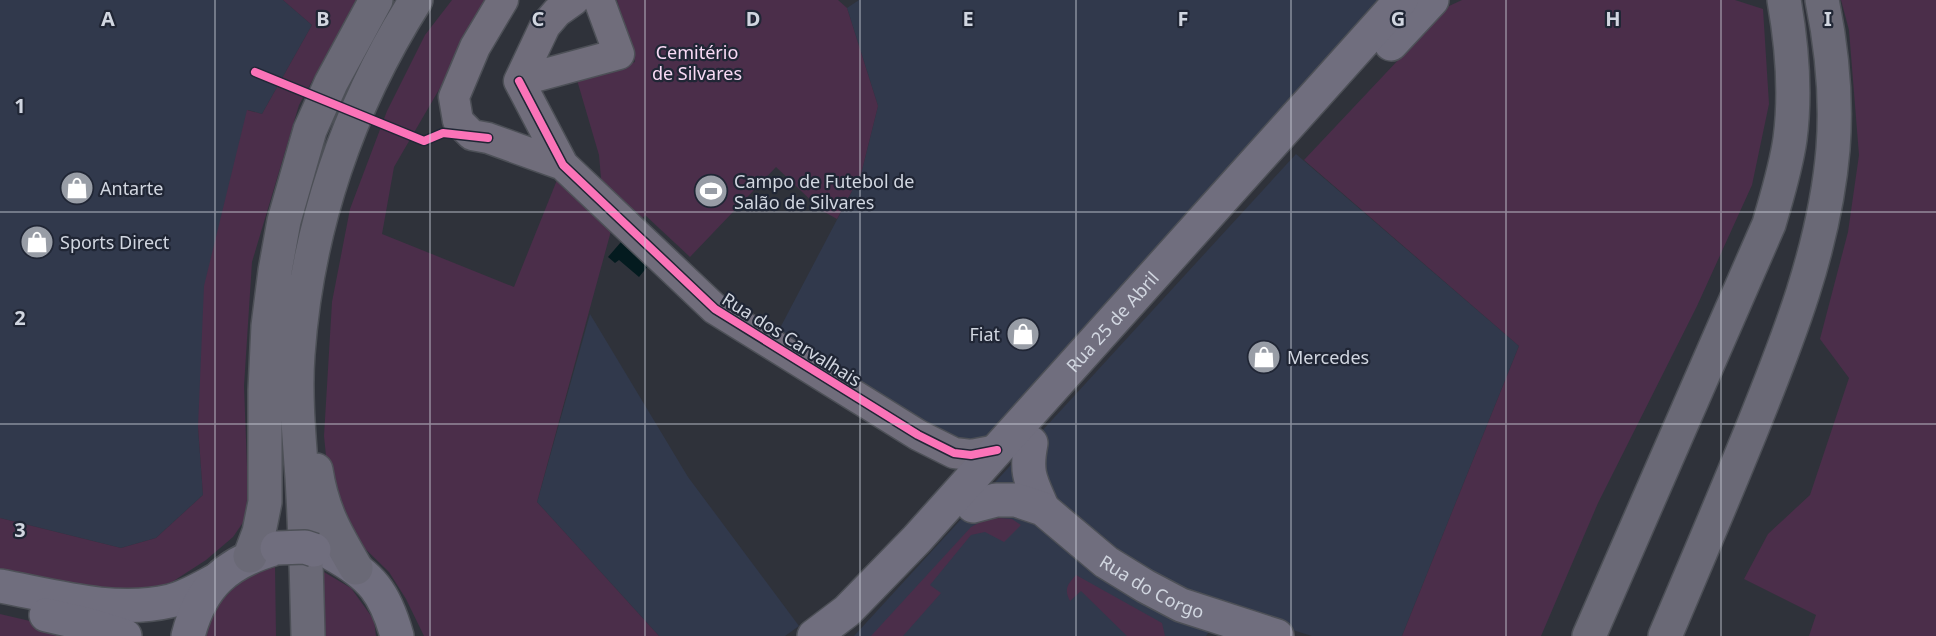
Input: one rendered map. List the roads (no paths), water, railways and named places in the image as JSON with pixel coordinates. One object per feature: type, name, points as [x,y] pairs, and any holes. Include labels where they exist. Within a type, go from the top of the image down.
[{"type":"highway","points":[[260,553],[259,532],[265,502],[265,390],[268,327],[284,221],[310,130],[331,83],[376,0]]},
{"type":"highway","points":[[288,636],[281,458],[281,355],[295,240],[333,119],[366,51],[397,0]]},
{"type":"highway","points":[[308,636],[298,356],[314,242],[332,175],[349,128],[382,59],[416,0]]},
{"type":"highway","points":[[356,568],[333,528],[320,495],[314,452],[313,390],[316,332],[324,279],[348,177],[377,102],[433,0]]},
{"type":"highway","points":[[1589,636],[1769,224],[1781,184],[1790,140],[1793,93],[1784,0]]},
{"type":"highway","points":[[1665,636],[1793,324],[1826,207],[1833,148],[1835,93],[1830,42],[1822,0]]},
{"type":"main road","name":"Rua 25 de Abril","points":[[845,636],[858,626],[930,554],[997,450],[1401,0]]},
{"type":"main road","name":"Rua 25 de Abril","points":[[814,636],[847,611],[1031,442],[1432,0]]},
{"type":"main road","name":"Rua do Corgo","points":[[1031,442],[1027,464],[1031,483],[1043,509]]},
{"type":"main road","name":"Rua do Corgo","points":[[960,507],[996,500],[1016,501],[1043,509],[1106,561],[1145,586],[1181,605],[1277,636]]},
{"type":"main road","points":[[188,636],[198,605],[216,580],[232,566],[260,553],[304,547],[331,554],[356,568],[376,586],[390,610],[398,636]]},
{"type":"main road","points":[[0,586],[125,605],[170,601],[216,580]]},
{"type":"main road","points":[[0,606],[86,624],[125,636]]},
{"type":"street","name":"Rua dos Carvalhais","points":[[503,0],[475,47],[454,97],[458,121],[472,135],[488,138],[563,165]]},
{"type":"street","points":[[519,81],[545,26],[557,12],[574,0]]},
{"type":"street","points":[[519,81],[619,54],[599,0]]},
{"type":"street","name":"Rua dos Carvalhais","points":[[519,81],[563,165],[715,309],[918,435],[954,453],[971,454],[997,450]]},
{"type":"street","name":"Rua dos Carvalhais","points":[[918,435],[947,466],[951,487],[960,507]]},
{"type":"place","name":"Antarte","points":[[77,188]]},
{"type":"place","name":"Campo de Futebol de Salão de Silvares","points":[[711,191]]},
{"type":"place","name":"Sports Direct","points":[[37,242]]},
{"type":"place","name":"Fiat","points":[[1023,334]]},
{"type":"place","name":"Mercedes","points":[[1264,357]]},
{"type":"park label","name":"Cemitério de Silvares","points":[[697,62]]}]
